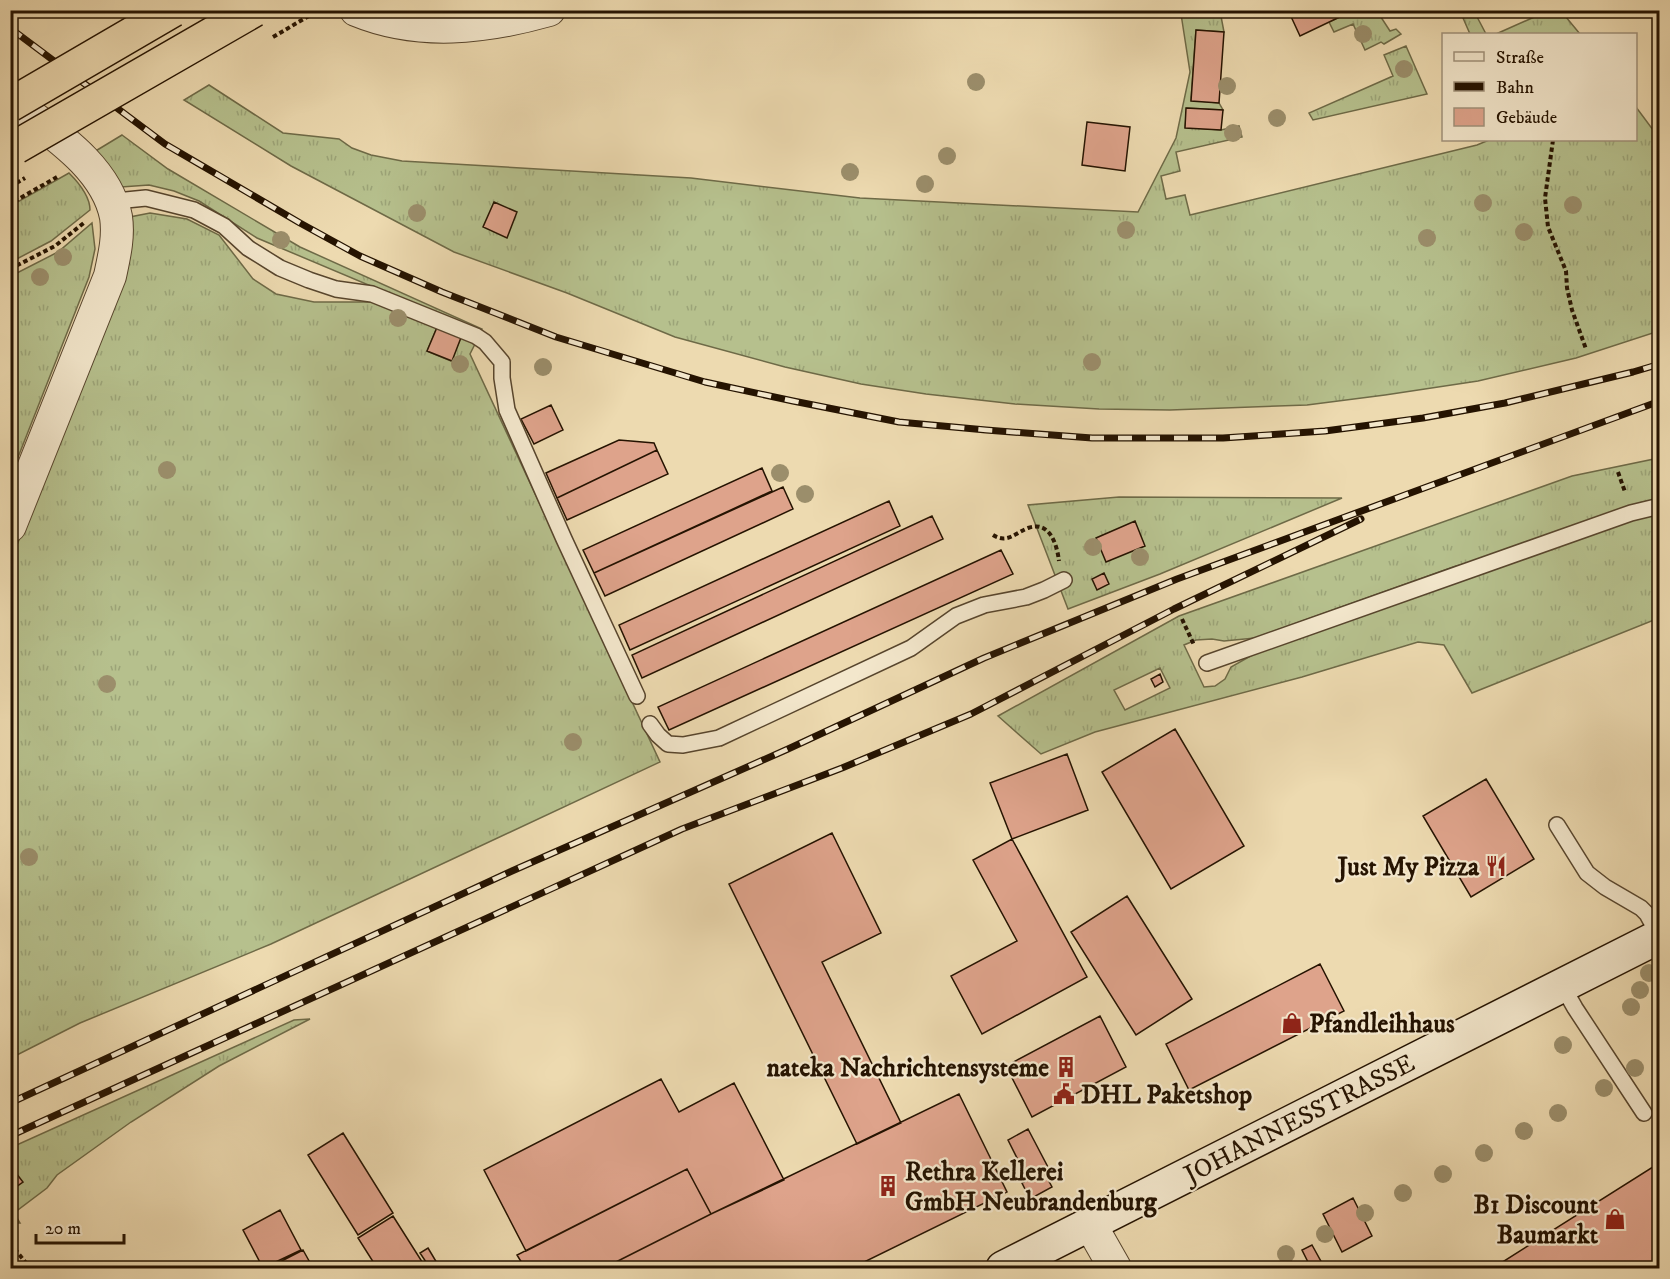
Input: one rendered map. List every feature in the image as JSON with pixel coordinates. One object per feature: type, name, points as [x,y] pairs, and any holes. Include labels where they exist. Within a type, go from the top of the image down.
[{"type":"main road","points":[[10,105],[174,10]]},
{"type":"main road","points":[[16,147],[254,10]]},
{"type":"main road","name":"JOHANNESSTRASSE","points":[[1003,1269],[1659,936]]},
{"type":"street","points":[[356,10],[400,24],[435,27],[475,26],[515,20],[549,10]]},
{"type":"street","points":[[10,100],[84,161],[100,182],[113,205],[117,234],[110,276],[10,526]]},
{"type":"street","points":[[1090,1224],[1115,1269]]},
{"type":"lane","points":[[113,205],[126,200],[146,198],[194,210],[224,226],[248,248],[280,268],[336,289],[372,294],[476,336],[485,342],[502,362],[507,410],[637,696]]},
{"type":"lane","points":[[1207,663],[1631,513],[1659,506]]},
{"type":"lane","points":[[650,724],[668,744],[683,745],[719,738],[910,648],[956,616],[984,605],[1026,597],[1064,579]]},
{"type":"lane","points":[[1557,825],[1587,873],[1605,887],[1641,908],[1647,914],[1659,936]]},
{"type":"lane","points":[[1562,985],[1644,1113]]},
{"type":"path","points":[[1553,141],[1545,198],[1548,226],[1566,271],[1572,310],[1586,349]]},
{"type":"path","points":[[10,192],[17,200],[59,176]]},
{"type":"path","points":[[10,269],[55,246],[77,228]]},
{"type":"path","points":[[993,535],[1007,538],[1032,527],[1052,535],[1057,544],[1060,569],[1064,579]]},
{"type":"path","points":[[1182,619],[1191,640],[1207,663]]},
{"type":"path","points":[[10,1243],[30,1269]]},
{"type":"green space","points":[[1550,10],[1561,11],[1579,33],[1498,33]]},
{"type":"green space","points":[[1220,11],[1224,32],[1196,30],[1191,100],[1219,103],[1223,110],[1187,108],[1185,127],[1221,130],[1239,126],[1242,137],[1176,152],[1180,171],[1161,176],[1166,199],[1185,195],[1190,215],[1487,141],[1637,141],[1637,108],[1659,138],[1659,331],[1576,358],[1478,381],[1307,405],[1170,410],[1099,409],[1015,404],[861,384],[785,367],[675,337],[567,293],[454,252],[291,166],[184,100],[209,85],[283,133],[339,139],[352,148],[371,155],[402,161],[691,178],[860,198],[1138,212],[1176,138],[1190,72],[1181,14]]},
{"type":"green space","points":[[1347,11],[1377,11],[1390,31],[1396,29],[1401,34],[1384,44],[1381,42],[1365,50],[1353,24],[1334,32],[1329,22],[1348,13]]},
{"type":"green space","points":[[1475,13],[1485,33],[1470,33],[1463,18]]},
{"type":"green space","points":[[1406,46],[1427,94],[1313,120],[1309,113],[1393,76],[1384,55]]},
{"type":"green space","points":[[122,135],[168,169],[300,247],[482,329],[480,332],[257,238],[199,201],[174,191],[149,185],[121,187],[89,155]]},
{"type":"green space","points":[[69,173],[86,195],[90,210],[51,241],[11,262],[11,200],[16,203]]},
{"type":"green space","points":[[150,213],[187,219],[219,235],[253,279],[276,294],[314,302],[372,302],[406,312],[438,325],[427,351],[451,361],[462,335],[476,342],[470,354],[660,762],[271,944],[80,1023],[11,1058],[11,560],[120,286],[130,217]]},
{"type":"green space","points":[[92,223],[95,249],[89,277],[11,475],[11,276],[58,252]]},
{"type":"green space","points":[[1659,458],[1659,501],[1484,560],[1456,566],[1255,638],[1224,641],[1196,640],[1184,645],[1204,687],[1215,686],[1225,679],[1231,667],[1254,654],[1640,517],[1659,514],[1659,618],[1472,693],[1444,645],[1418,642],[1302,677],[1095,732],[1041,754],[998,716],[1179,616],[1572,476]],"holes":[[[1160,668],[1170,688],[1125,710],[1114,690]]]},
{"type":"green space","points":[[1119,497],[1342,498],[1160,574],[1068,609],[1028,505]]},
{"type":"green space","points":[[310,1019],[219,1066],[131,1122],[57,1175],[47,1188],[14,1213],[20,1223],[11,1223],[10,1148],[294,1020]]},
{"type":"building","points":[[1257,10],[1275,10],[1272,15],[1258,14]]},
{"type":"building","points":[[1288,10],[1347,10],[1348,13],[1300,36]]},
{"type":"building","points":[[1196,30],[1224,32],[1219,103],[1191,101]]},
{"type":"building","points":[[1186,108],[1223,110],[1221,130],[1185,128]]},
{"type":"building","points":[[1087,122],[1130,127],[1125,171],[1082,165]]},
{"type":"building","points":[[494,202],[517,212],[507,238],[483,227]]},
{"type":"building","points":[[438,325],[462,335],[452,361],[427,351]]},
{"type":"building","points":[[551,405],[563,430],[534,444],[521,419]]},
{"type":"building","points":[[619,440],[654,443],[657,450],[557,498],[546,473]]},
{"type":"building","points":[[657,450],[668,474],[567,520],[557,498]]},
{"type":"building","points":[[762,468],[772,491],[594,573],[583,550]]},
{"type":"building","points":[[783,487],[793,509],[605,596],[594,573]]},
{"type":"building","points":[[889,501],[900,526],[630,650],[619,625]]},
{"type":"building","points":[[932,516],[943,539],[642,678],[632,655]]},
{"type":"building","points":[[1135,521],[1145,546],[1106,562],[1096,538]]},
{"type":"building","points":[[1001,550],[1013,574],[669,730],[658,707]]},
{"type":"building","points":[[1104,573],[1109,584],[1097,590],[1092,579]]},
{"type":"building","points":[[1160,674],[1163,682],[1155,687],[1151,679]]},
{"type":"building","points":[[1175,729],[1244,846],[1171,889],[1102,772]]},
{"type":"building","points":[[1067,754],[1088,810],[1012,839],[990,783]]},
{"type":"building","points":[[1486,779],[1534,859],[1471,897],[1423,816]]},
{"type":"building","points":[[832,833],[881,933],[822,962],[901,1123],[857,1144],[729,884]]},
{"type":"building","points":[[1012,839],[1087,977],[982,1034],[951,976],[1017,941],[973,860]]},
{"type":"building","points":[[1127,896],[1192,999],[1136,1035],[1071,932]]},
{"type":"building","points":[[1320,964],[1344,1011],[1189,1090],[1166,1044]]},
{"type":"building","name":"nateka Nachrichtensysteme","points":[[1100,1016],[1126,1067],[1032,1117],[1006,1066]]},
{"type":"building","points":[[661,1079],[679,1112],[734,1083],[784,1180],[711,1214],[687,1169],[526,1251],[484,1170]]},
{"type":"building","name":"Rethra Kellerei GmbH Neubrandenburg","points":[[959,1094],[1007,1192],[852,1268],[604,1268],[711,1214]]},
{"type":"building","points":[[1028,1129],[1050,1171],[1045,1174],[1052,1187],[1030,1199],[1022,1183],[1028,1180],[1008,1140]]},
{"type":"building","points":[[343,1133],[393,1213],[358,1235],[308,1155]]},
{"type":"building","name":"B1 Discount Baumarkt","points":[[1656,1165],[1660,1170],[1660,1268],[1493,1268]]},
{"type":"building","points":[[687,1169],[711,1214],[604,1268],[525,1268],[517,1255]]},
{"type":"building","points":[[16,1173],[23,1182],[13,1189],[10,1186],[10,1176]]},
{"type":"building","points":[[1353,1198],[1372,1236],[1342,1252],[1323,1214]]},
{"type":"building","points":[[280,1210],[301,1250],[263,1268],[243,1230]]},
{"type":"building","points":[[393,1216],[426,1268],[377,1268],[358,1238]]},
{"type":"building","points":[[1312,1245],[1323,1265],[1316,1268],[1311,1268],[1302,1250]]},
{"type":"building","points":[[428,1248],[440,1268],[430,1268],[420,1253]]},
{"type":"building","points":[[303,1250],[313,1268],[268,1268]]},
{"type":"railway","points":[[10,28],[165,144],[360,256],[442,292],[556,337],[705,382],[793,401],[899,422],[986,430],[1092,438],[1223,438],[1325,431],[1423,418],[1505,403],[1660,364]]},
{"type":"railway","points":[[10,1103],[512,871],[788,749],[984,658],[1177,579],[1660,401]]},
{"type":"railway","points":[[10,1136],[682,829],[842,768],[971,714],[1174,609],[1361,519]]},
{"type":"place","name":"Just My Pizza","points":[[1496,866]]},
{"type":"place","name":"Pfandleihhaus","points":[[1292,1023]]},
{"type":"place","name":"nateka Nachrichtensysteme","points":[[1066,1067]]},
{"type":"place","name":"DHL Paketshop","points":[[1064,1094]]},
{"type":"place","name":"Rethra Kellerei GmbH Neubrandenburg","points":[[888,1186]]},
{"type":"place","name":"B1 Discount Baumarkt","points":[[1615,1219]]}]
